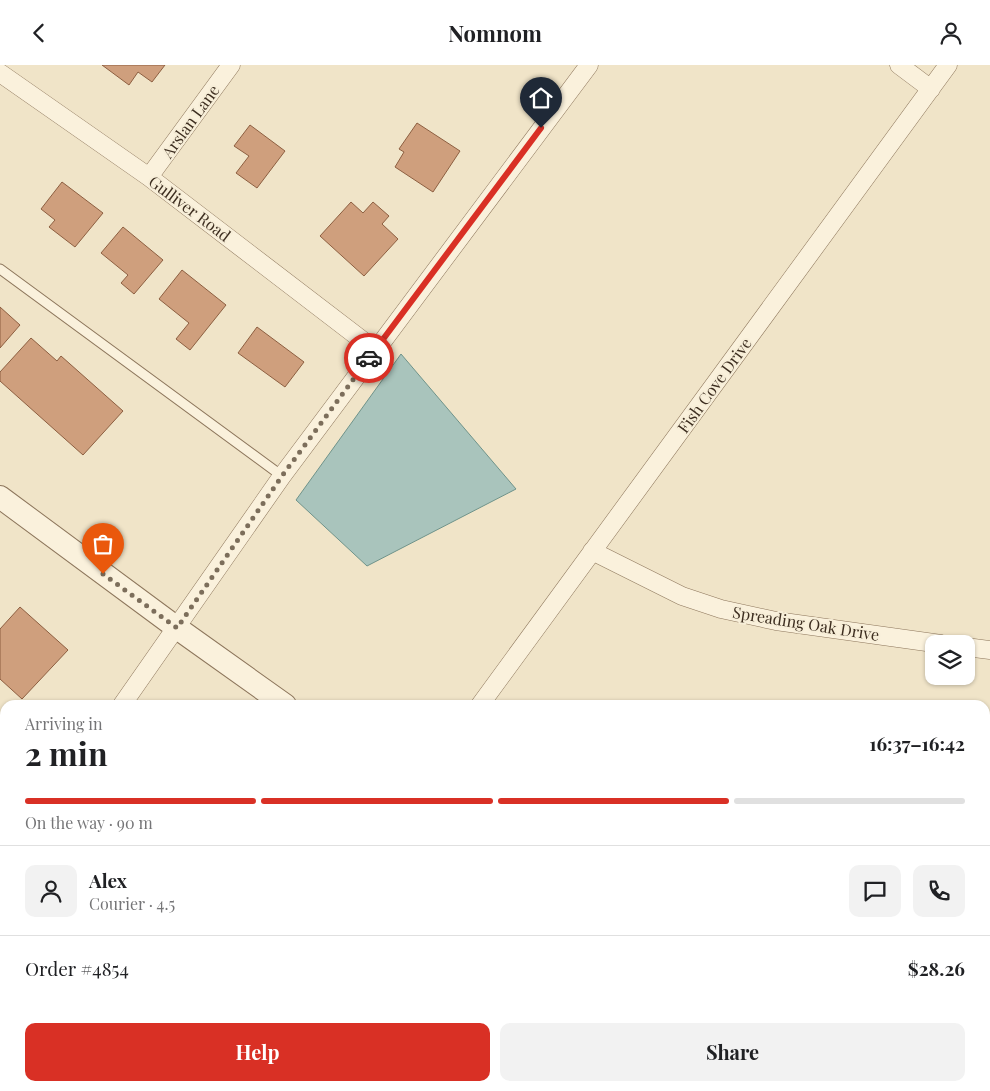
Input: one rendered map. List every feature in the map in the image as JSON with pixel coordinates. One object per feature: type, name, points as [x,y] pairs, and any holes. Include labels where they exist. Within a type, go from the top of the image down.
[{"type":"street","name":"Arslan Lane","points":[[148,177],[231,65]]},
{"type":"street","points":[[126,700],[282,476],[589,65]]},
{"type":"street","points":[[899,65],[930,89]]},
{"type":"street","name":"Fish Cove Drive","points":[[484,700],[948,65]]},
{"type":"street","name":"Gulliver Road","points":[[0,73],[148,177],[375,350]]},
{"type":"street","points":[[0,497],[278,700]]},
{"type":"street","name":"Spreading Oak Drive","points":[[592,551],[682,596],[721,609],[776,621],[925,642]]},
{"type":"street","points":[[975,648],[990,650]]},
{"type":"lane","points":[[0,269],[282,476]]},
{"type":"water","points":[[401,354],[516,489],[367,566],[296,500]]},
{"type":"building","points":[[102,65],[165,65],[152,82],[138,72],[129,85]]},
{"type":"building","points":[[417,123],[460,151],[433,192],[395,167],[404,152],[399,149]]},
{"type":"building","points":[[250,125],[285,151],[257,188],[236,173],[249,156],[234,146]]},
{"type":"building","points":[[62,182],[103,213],[75,247],[49,227],[55,220],[41,209]]},
{"type":"building","points":[[351,202],[363,213],[373,202],[389,216],[382,224],[398,239],[364,276],[320,236]]},
{"type":"building","points":[[123,227],[163,260],[134,294],[121,283],[128,275],[101,253]]},
{"type":"building","points":[[182,270],[226,305],[190,350],[176,339],[189,323],[159,299]]},
{"type":"building","points":[[0,307],[20,325],[0,348]]},
{"type":"building","points":[[257,327],[304,362],[285,387],[238,353]]},
{"type":"building","points":[[31,338],[57,361],[61,356],[123,411],[83,455],[0,381],[0,372]]},
{"type":"building","points":[[20,607],[68,650],[22,699],[0,679],[0,629]]},
{"type":"way so far","points":[[103,574],[177,628],[282,476],[369,358]]},
{"type":"route","points":[[369,358],[541,128]]}]
